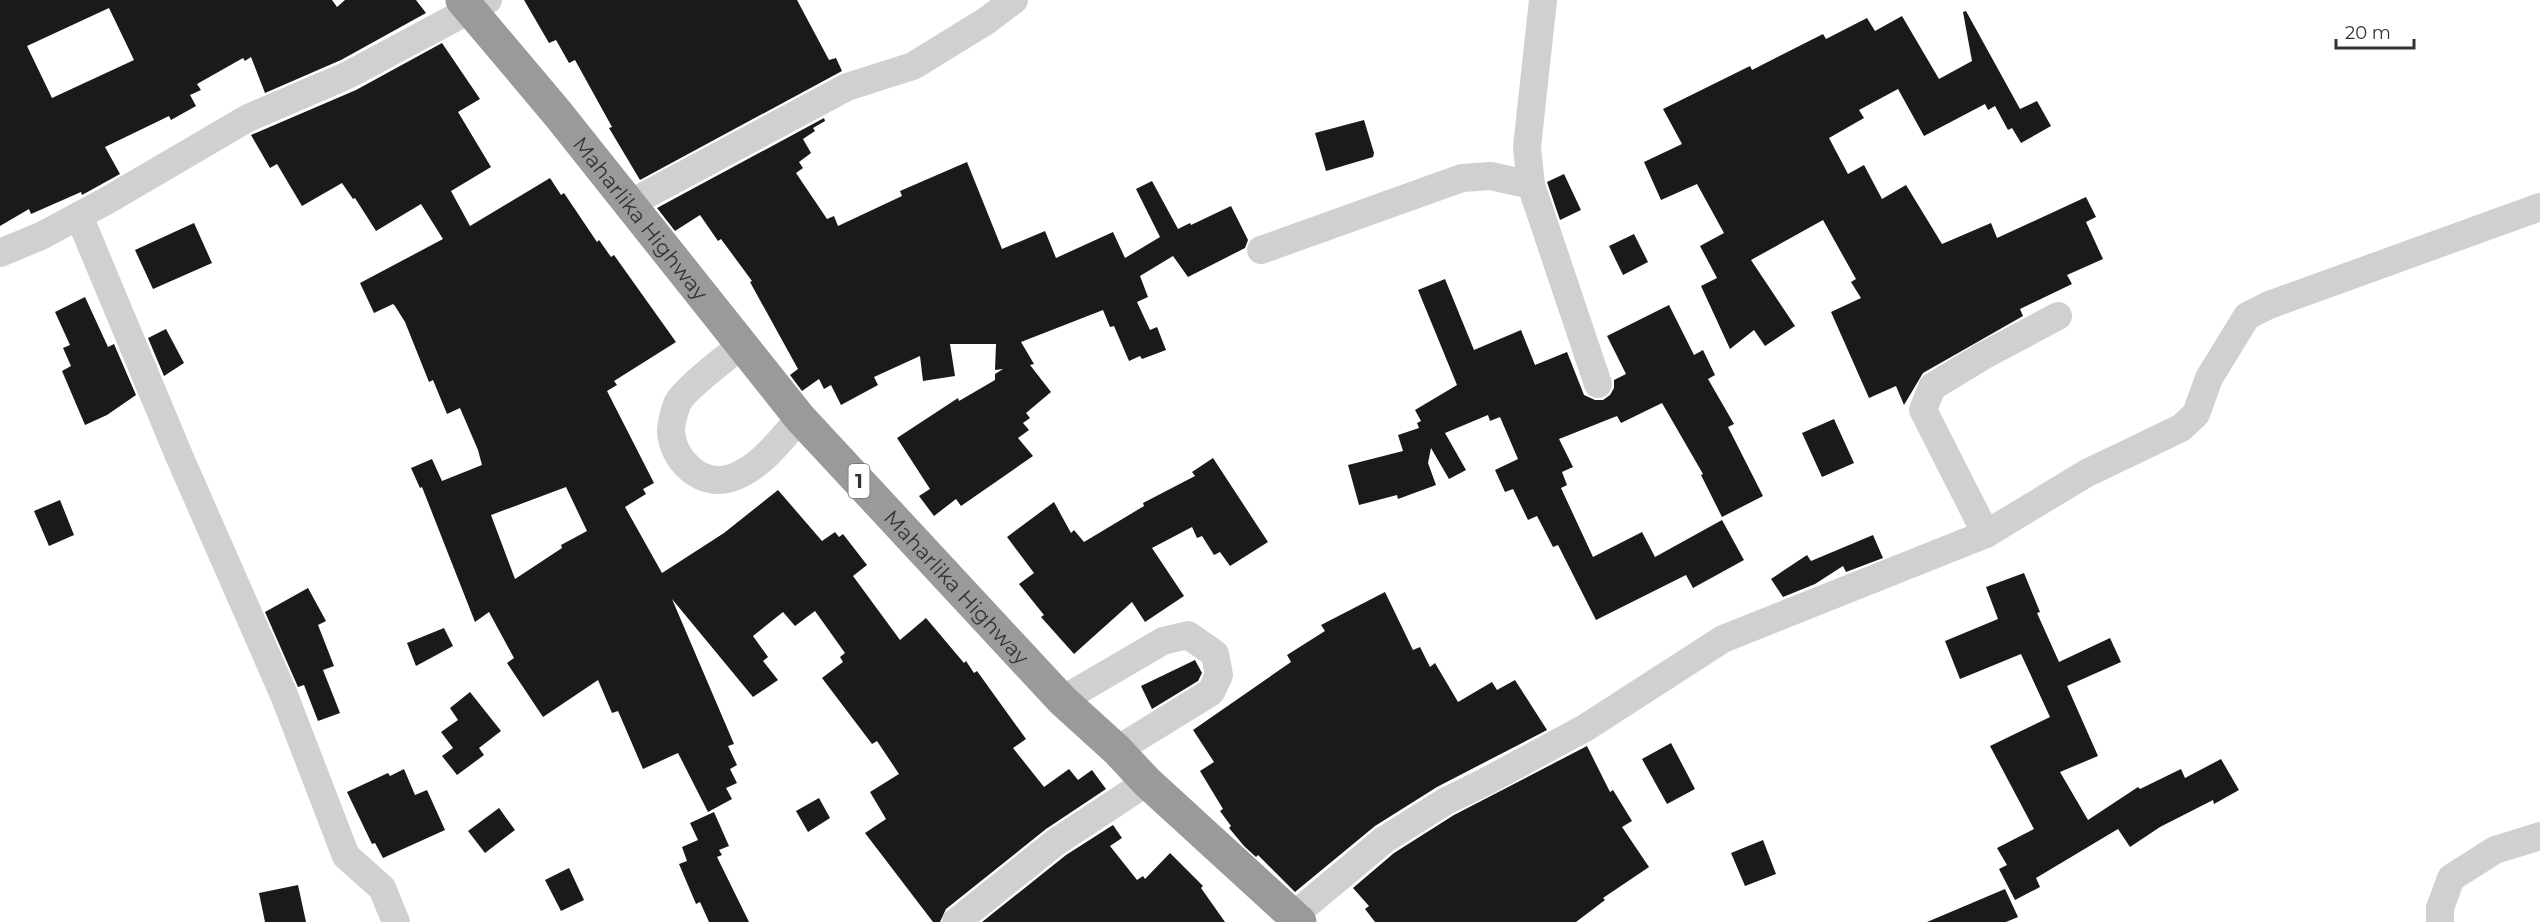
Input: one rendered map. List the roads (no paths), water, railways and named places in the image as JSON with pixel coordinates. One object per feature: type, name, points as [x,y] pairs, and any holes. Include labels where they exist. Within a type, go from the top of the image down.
[{"type":"highway","name":"Maharlika Highway","points":[[473,3],[558,114],[800,418],[1062,700],[1296,919]]},
{"type":"street","points":[[629,204],[847,87],[913,66],[986,21],[1014,0]]},
{"type":"street","points":[[1544,0],[1527,147],[1531,185],[1598,384]]},
{"type":"street","points":[[0,253],[41,236],[79,216],[248,118],[348,75],[473,3]]},
{"type":"street","points":[[1261,250],[1462,178],[1491,176],[1531,185]]},
{"type":"street","points":[[1296,919],[1384,840],[1446,801],[1585,728],[1723,639],[1986,534],[2087,473],[2181,428],[2196,414],[2209,378],[2247,316],[2269,305],[2540,207]]},
{"type":"street","points":[[79,216],[180,458],[284,695],[346,856],[382,888],[396,922]]},
{"type":"street","points":[[1986,534],[1923,410],[1932,387],[1983,356],[2058,316]]},
{"type":"street","points":[[742,345],[678,402],[671,430],[679,456],[691,471],[698,474],[714,480],[731,478],[771,451],[800,418]]},
{"type":"street","points":[[1062,700],[1163,641],[1188,634],[1215,654],[1219,675],[1211,693],[1117,750]]},
{"type":"street","points":[[956,922],[1056,842],[1147,782]]},
{"type":"street","points":[[2440,922],[2440,908],[2451,878],[2495,850],[2540,836]]}]
